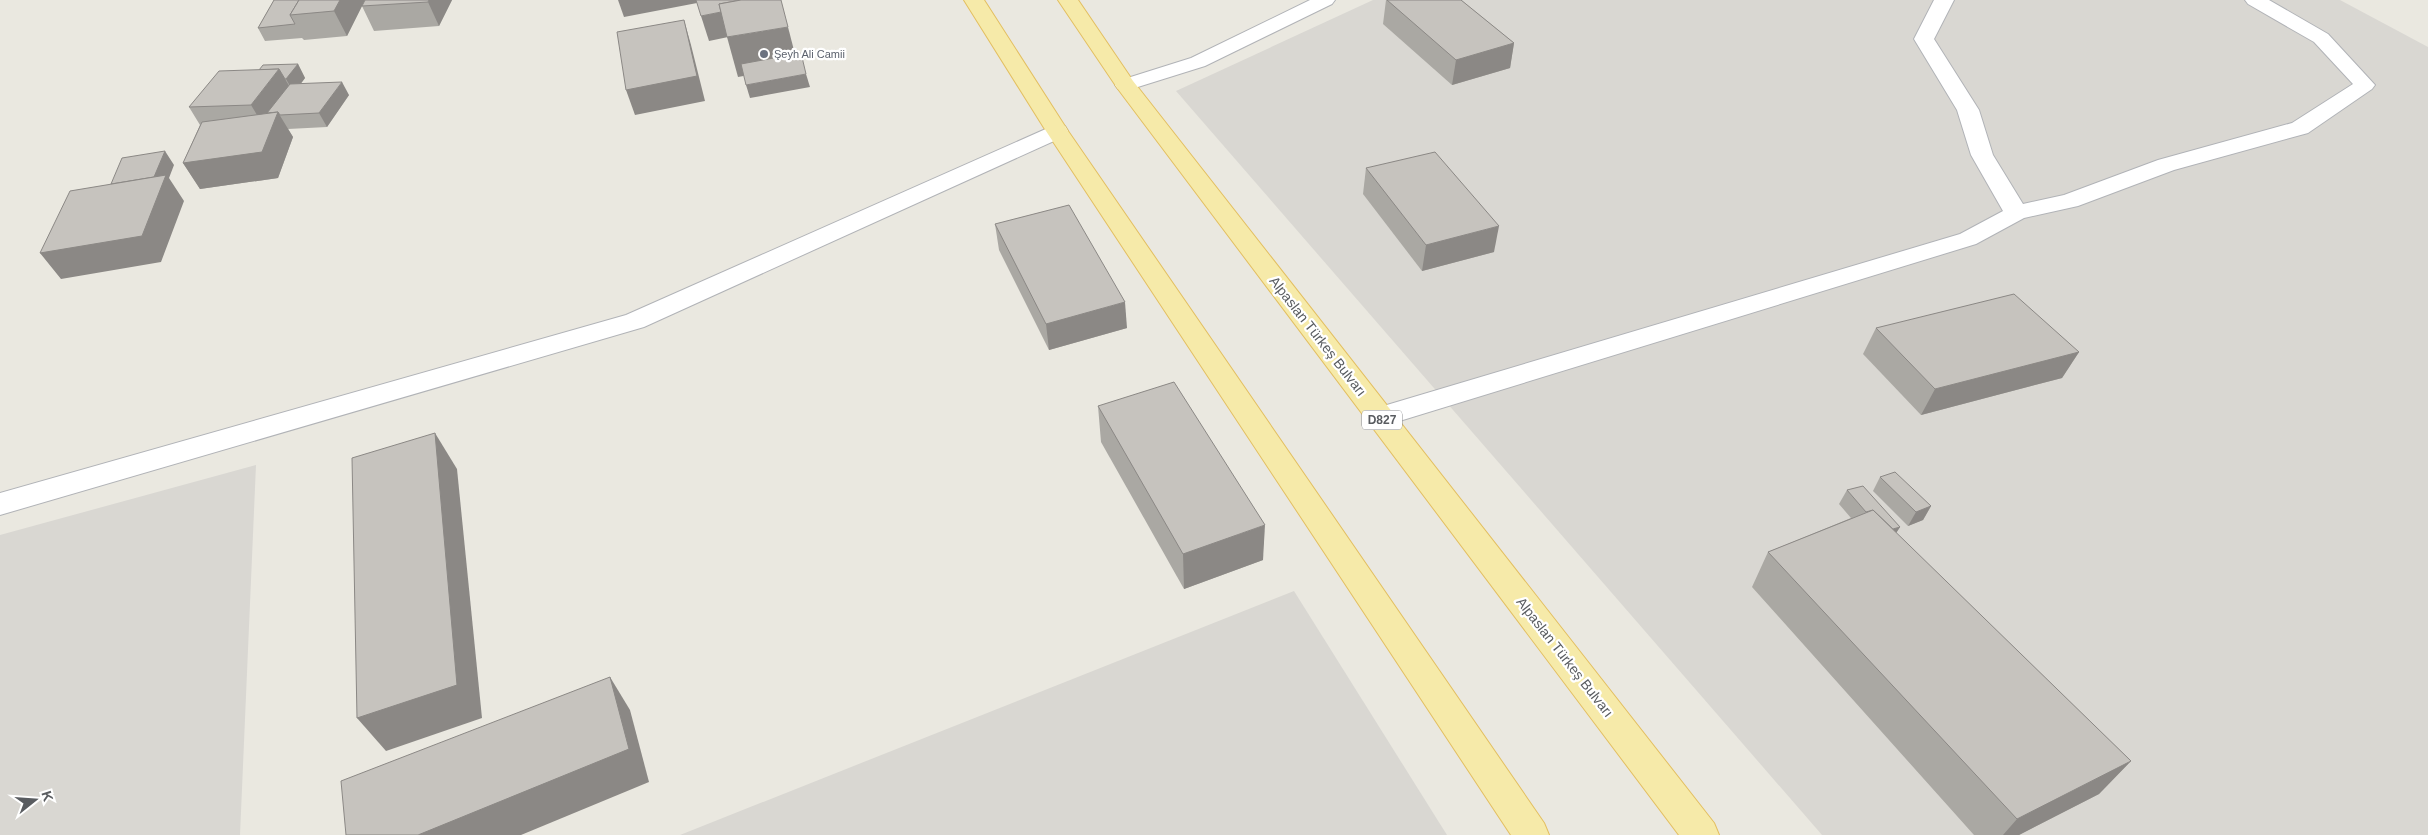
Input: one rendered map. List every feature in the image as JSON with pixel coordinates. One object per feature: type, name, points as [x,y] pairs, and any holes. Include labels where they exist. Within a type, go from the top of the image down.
[{"type":"main road","points":[[974,0],[1057,131],[1531,835]]},
{"type":"main road","name":"Alpaslan Türkeş Bulvarı","points":[[1068,0],[1125,85],[1702,835]]},
{"type":"street","points":[[1125,85],[1198,62],[1325,0]]},
{"type":"street","points":[[1944,0],[1924,39],[1968,110],[1982,155],[2016,213]]},
{"type":"street","points":[[1380,417],[1968,240],[2016,213],[2070,201],[2166,165],[2300,128],[2365,85],[2321,38],[2255,0]]},
{"type":"street","points":[[0,504],[635,321],[1057,131]]},
{"type":"shaded area","points":[[1373,0],[2340,0],[2428,47],[2428,835],[1822,835],[1176,91]]},
{"type":"shaded area","points":[[256,465],[240,835],[0,835],[0,535]]},
{"type":"shaded area","points":[[1294,591],[1447,835],[680,835]]},
{"type":"building","points":[[274,0],[299,0],[290,15],[295,24],[258,28]]},
{"type":"building","points":[[299,0],[340,0],[334,11],[290,15]]},
{"type":"building","points":[[365,0],[429,0],[428,2],[362,6]]},
{"type":"building","points":[[696,0],[741,0],[719,4],[721,12],[701,16]]},
{"type":"building","points":[[741,0],[781,0],[788,27],[727,37],[719,4]]},
{"type":"building","points":[[1387,0],[1461,0],[1514,43],[1456,60]]},
{"type":"building","points":[[684,20],[697,76],[626,90],[617,32]]},
{"type":"building","points":[[801,53],[806,74],[746,85],[741,64]]},
{"type":"building","points":[[298,64],[286,79],[279,69],[259,70],[263,65]]},
{"type":"building","points":[[279,69],[251,105],[189,107],[219,71]]},
{"type":"building","points":[[342,82],[319,113],[280,115],[278,112],[267,113],[290,84]]},
{"type":"building","points":[[278,112],[262,152],[183,163],[202,122]]},
{"type":"building","points":[[165,151],[154,177],[111,184],[122,158]]},
{"type":"building","points":[[1435,152],[1499,226],[1426,245],[1366,168]]},
{"type":"building","points":[[166,175],[142,236],[40,253],[70,191]]},
{"type":"building","points":[[1069,205],[1125,302],[1046,324],[995,224]]},
{"type":"building","points":[[2014,294],[2079,352],[1935,389],[1876,328]]},
{"type":"building","points":[[1174,382],[1265,525],[1183,554],[1098,406]]},
{"type":"building","points":[[435,433],[457,685],[357,718],[352,458]]},
{"type":"building","points":[[1895,472],[1931,506],[1916,512],[1880,477]]},
{"type":"building","points":[[1863,486],[1900,527],[1893,529],[1873,510],[1866,512],[1847,490]]},
{"type":"building","points":[[1873,510],[2131,761],[2017,819],[1768,552]]},
{"type":"building","points":[[610,677],[629,749],[418,835],[346,835],[341,781]]},
{"type":"place","name":"Şeyh Ali Camii","points":[[764,54]]}]
